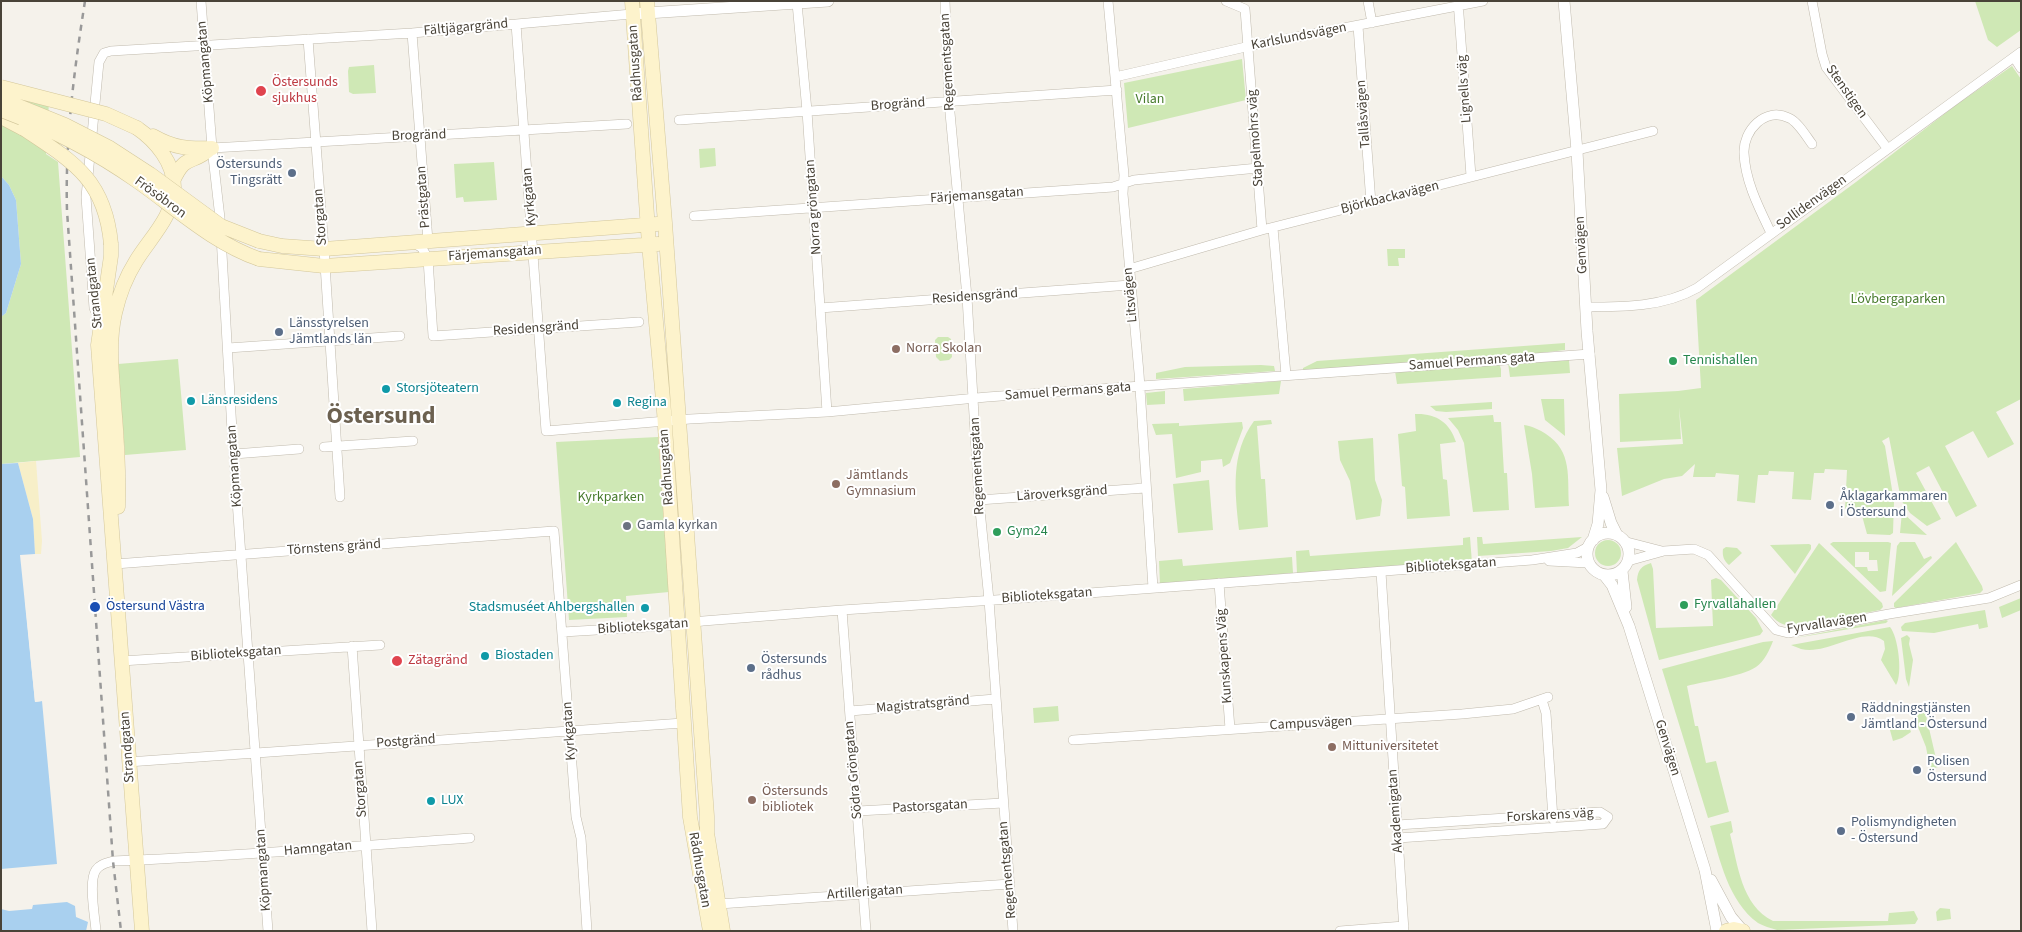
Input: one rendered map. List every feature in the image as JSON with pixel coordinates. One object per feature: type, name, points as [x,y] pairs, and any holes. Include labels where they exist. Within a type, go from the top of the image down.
[{"type":"main road","name":"Rådhusgatan","points":[[647,7],[665,223],[683,723],[692,834],[710,931]]},
{"type":"main road","name":"Rådhusgatan","points":[[632,8],[649,244],[694,623],[707,816],[706,833],[720,904],[723,931]]},
{"type":"main road","points":[[1,87],[106,114],[167,144],[187,149],[212,148]]},
{"type":"main road","name":"Frösöbron","points":[[1,99],[65,125],[110,148],[150,174],[221,226],[259,241],[282,246],[324,249]]},
{"type":"main road","name":"Frösöbron","points":[[1,110],[28,120],[101,158],[136,180],[224,244],[259,259],[324,266]]},
{"type":"main road","points":[[1,117],[53,148],[75,165],[93,184],[102,200],[109,222],[111,256],[100,323]]},
{"type":"main road","points":[[137,128],[151,138],[158,146],[169,167],[173,181]]},
{"type":"main road","points":[[173,181],[179,167],[184,162],[190,159],[201,158],[212,148]]},
{"type":"main road","name":"Strandgatan","points":[[115,564],[118,526],[118,462],[111,361],[112,332],[118,299],[136,260],[167,214],[172,200],[173,181]]},
{"type":"main road","name":"Färjemansgatan","points":[[324,249],[665,223]]},
{"type":"main road","name":"Färjemansgatan","points":[[324,266],[666,243]]},
{"type":"main road","name":"Strandgatan","points":[[100,323],[98,345],[142,931]]},
{"type":"main road","points":[[1726,931],[1734,929],[1742,931]]},
{"type":"street","name":"Köpmangatan","points":[[201,1],[212,148],[220,218],[234,454],[268,931]]},
{"type":"street","name":"Fältjägargränd","points":[[104,53],[111,51],[412,33],[516,24],[632,8],[828,1]]},
{"type":"street","name":"Regementsgatan","points":[[944,1],[949,102],[967,298],[979,500],[989,600],[1013,931]]},
{"type":"street","name":"Litsvägen","points":[[1108,1],[1124,175],[1130,285],[1140,386],[1153,588]]},
{"type":"street","points":[[1226,1],[1245,9],[1250,46]]},
{"type":"street","points":[[1368,1],[1372,23]]},
{"type":"street","name":"Karlslundsvägen","points":[[1115,77],[1250,46],[1482,1]]},
{"type":"street","name":"Genvägen","points":[[1564,1],[1577,151],[1586,307],[1601,490],[1598,524],[1591,543]]},
{"type":"street","name":"Stenstigen","points":[[1812,1],[1826,67],[1887,148]]},
{"type":"street","name":"Norra gröngatan","points":[[797,3],[808,111],[827,412]]},
{"type":"street","name":"Lignells väg","points":[[1459,4],[1471,176]]},
{"type":"street","name":"Kyrkgatan","points":[[516,24],[546,431]]},
{"type":"street","name":"Tallåsvägen","points":[[1358,26],[1370,203]]},
{"type":"street","name":"Prästgatan","points":[[412,33],[419,135],[421,242]]},
{"type":"street","name":"Storgatan","points":[[308,39],[340,497]]},
{"type":"street","name":"Stapelmohrs väg","points":[[1250,46],[1262,230]]},
{"type":"street","name":"Strandgatan","points":[[100,323],[94,308],[86,197],[99,62],[104,53]]},
{"type":"street","points":[[2018,55],[2021,68]]},
{"type":"street","name":"Sollidenvägen","points":[[1586,307],[1658,303],[1685,294],[2018,55]]},
{"type":"street","name":"Brogränd","points":[[679,120],[1116,90]]},
{"type":"street","points":[[1771,233],[1758,205],[1745,166],[1744,143],[1750,130],[1765,118],[1775,115],[1792,119],[1812,144]]},
{"type":"street","name":"Brogränd","points":[[212,148],[627,124]]},
{"type":"street","name":"Björkbackavägen","points":[[1129,269],[1262,230],[1652,131]]},
{"type":"street","name":"Färjemansgatan","points":[[694,216],[1114,187],[1134,180],[1258,168]]},
{"type":"street","points":[[1273,228],[1286,375]]},
{"type":"street","points":[[421,242],[428,259]]},
{"type":"street","name":"Residensgränd","points":[[428,259],[432,336],[639,322]]},
{"type":"street","name":"Residensgränd","points":[[820,308],[1130,285]]},
{"type":"street","points":[[228,348],[400,336]]},
{"type":"street","name":"Samuel Permans gata","points":[[546,431],[671,421],[827,412],[974,398],[1590,354]]},
{"type":"street","points":[[324,447],[413,442]]},
{"type":"street","points":[[234,454],[299,449]]},
{"type":"street","name":"Läroverksgränd","points":[[979,500],[1146,488]]},
{"type":"street","name":"Genvägen","points":[[1601,490],[1611,523],[1617,535]]},
{"type":"street","name":"Kyrkgatan","points":[[554,531],[576,817],[581,838],[588,931]]},
{"type":"street","name":"Törnstens gränd","points":[[115,564],[554,531]]},
{"type":"street","points":[[1600,535],[1617,535],[1627,542],[1630,552],[1625,566],[1615,575],[1605,576],[1592,569],[1588,564],[1591,543],[1600,535]]},
{"type":"street","name":"Fyrvallavägen","points":[[1627,542],[1664,551]]},
{"type":"street","name":"Biblioteksgatan","points":[[563,632],[1532,560],[1577,553],[1591,543]]},
{"type":"street","name":"Fyrvallavägen","points":[[1625,566],[1664,551],[1694,549],[1708,555],[1776,630],[1788,633],[1989,598],[2021,585]]},
{"type":"street","name":"Biblioteksgatan","points":[[1532,560],[1588,564]]},
{"type":"street","name":"Genvägen","points":[[1625,566],[1628,626]]},
{"type":"street","name":"Akademigatan","points":[[1381,572],[1404,929]]},
{"type":"street","name":"Genvägen","points":[[1605,576],[1612,585],[1628,626],[1705,870],[1717,931]]},
{"type":"street","name":"Kunskapens Väg","points":[[1219,583],[1230,729]]},
{"type":"street","name":"Södra Gröngatan","points":[[842,610],[866,931]]},
{"type":"street","name":"Biblioteksgatan","points":[[121,662],[380,645]]},
{"type":"street","name":"Storgatan","points":[[352,646],[372,931]]},
{"type":"street","name":"Campusvägen","points":[[1073,740],[1390,720],[1513,709],[1545,698],[1553,815]]},
{"type":"street","name":"Magistratsgränd","points":[[850,711],[995,699]]},
{"type":"street","name":"Postgränd","points":[[128,762],[683,723]]},
{"type":"street","name":"Pastorsgatan","points":[[858,811],[1003,803]]},
{"type":"street","name":"Forskarens väg","points":[[1397,825],[1600,812],[1608,817],[1603,824],[1398,838]]},
{"type":"street","points":[[1553,815],[1554,827]]},
{"type":"street","points":[[1448,822],[1449,834]]},
{"type":"street","name":"Hamngatan","points":[[96,931],[92,883],[96,870],[100,866],[113,861],[263,854],[366,844],[470,838]]},
{"type":"street","name":"Genvägen","points":[[1705,870],[1731,917],[1742,931]]},
{"type":"street","name":"Artillerigatan","points":[[720,904],[1010,884]]},
{"type":"street","points":[[1340,931],[1404,929]]},
{"type":"green space","points":[[1975,1],[2021,1],[2021,30],[1997,47],[1988,40]]},
{"type":"green space","name":"Vilan","points":[[1242,59],[1246,100],[1128,128],[1124,83]]},
{"type":"green space","points":[[374,65],[376,93],[353,94],[349,92],[349,67]]},
{"type":"green space","name":"Lövbergaparken","points":[[2012,66],[2021,79],[2021,399],[1996,412],[2014,444],[1988,458],[1973,431],[1945,446],[1977,506],[1956,517],[1929,466],[1916,473],[1941,519],[1927,526],[1910,513],[1901,500],[1889,437],[1882,441],[1885,446],[1894,502],[1893,533],[1890,535],[1867,534],[1861,512],[1845,509],[1847,470],[1825,469],[1824,473],[1814,473],[1811,500],[1792,499],[1794,472],[1769,471],[1768,475],[1758,475],[1755,503],[1737,501],[1739,475],[1716,473],[1715,477],[1693,477],[1695,464],[1682,476],[1664,479],[1622,496],[1617,448],[1683,444],[1679,407],[1681,439],[1620,442],[1619,394],[1701,388],[1696,300],[1856,182],[1956,105]]},
{"type":"green space","points":[[1,91],[49,102],[46,154],[58,162],[80,457],[1,464],[1,317],[6,313],[21,264],[16,200],[9,185],[1,176]]},
{"type":"green space","points":[[715,148],[716,166],[700,168],[699,149]]},
{"type":"green space","points":[[494,162],[497,200],[464,202],[463,197],[456,198],[454,164]]},
{"type":"green space","points":[[1387,249],[1405,249],[1405,258],[1398,258],[1399,266],[1388,266]]},
{"type":"green space","points":[[938,337],[948,337],[951,339],[952,357],[949,360],[940,361],[936,357],[935,340]]},
{"type":"green space","points":[[1565,343],[1565,350],[1523,355],[1303,371],[1303,368],[1317,361]]},
{"type":"green space","points":[[178,359],[186,450],[125,455],[118,364]]},
{"type":"green space","points":[[1569,360],[1570,373],[1510,377],[1508,363]]},
{"type":"green space","points":[[1499,363],[1501,377],[1397,384],[1395,371]]},
{"type":"green space","points":[[1274,366],[1275,371],[1156,379],[1156,373],[1185,367]]},
{"type":"green space","points":[[1281,381],[1279,394],[1184,401],[1183,389]]},
{"type":"green space","points":[[1165,391],[1165,404],[1147,405],[1146,393]]},
{"type":"green space","points":[[1541,399],[1564,399],[1565,436],[1545,420]]},
{"type":"green space","points":[[1492,402],[1492,409],[1446,412],[1436,411],[1430,406]]},
{"type":"green space","points":[[1415,414],[1429,415],[1441,420],[1450,429],[1456,442],[1440,444],[1443,479],[1447,480],[1450,516],[1407,519],[1398,434],[1416,431]]},
{"type":"green space","points":[[1493,415],[1494,422],[1501,422],[1504,473],[1507,473],[1509,510],[1473,512],[1464,443],[1458,430],[1448,418]]},
{"type":"green space","points":[[1271,420],[1272,424],[1257,426],[1261,479],[1265,479],[1268,527],[1239,530],[1236,474],[1241,447],[1254,421]]},
{"type":"green space","points":[[1242,422],[1243,428],[1230,463],[1223,467],[1222,459],[1201,461],[1201,472],[1176,478],[1172,434],[1156,435],[1152,424],[1179,423],[1179,426]]},
{"type":"green space","points":[[1524,425],[1536,428],[1546,434],[1561,449],[1567,466],[1569,506],[1535,508]]},
{"type":"green space","name":"Kyrkparken","points":[[658,437],[669,592],[626,596],[627,617],[569,620],[556,442]]},
{"type":"green space","points":[[1373,438],[1375,480],[1382,500],[1380,516],[1356,520],[1350,481],[1340,460],[1338,441]]},
{"type":"green space","points":[[1209,480],[1213,530],[1178,533],[1173,484]]},
{"type":"green space","points":[[1902,512],[1927,535],[1900,533]]},
{"type":"green space","points":[[1470,537],[1472,563],[1297,574],[1296,551],[1309,550],[1310,556],[1463,545],[1463,538]]},
{"type":"green space","points":[[1477,537],[1482,537],[1483,544],[1582,537],[1568,548],[1478,556]]},
{"type":"green space","points":[[1608,540],[1617,544],[1621,553],[1617,562],[1608,566],[1599,562],[1595,553],[1599,544]]},
{"type":"green space","points":[[1833,542],[1891,543],[1886,591],[1880,592],[1830,544]],"holes":[[[1855,552],[1869,552],[1869,560],[1877,560],[1878,571],[1868,571],[1867,567],[1855,567]]]},
{"type":"green space","points":[[1900,542],[1915,542],[1924,559],[1931,556],[1932,558],[1892,596],[1897,546]]},
{"type":"green space","points":[[1956,542],[1983,590],[1980,593],[1894,607],[1894,603]]},
{"type":"green space","points":[[1819,543],[1882,603],[1883,607],[1880,610],[1798,626],[1790,626],[1776,621],[1771,615]]},
{"type":"green space","points":[[1809,544],[1811,549],[1795,574],[1770,545]]},
{"type":"green space","points":[[1726,547],[1737,548],[1742,553],[1729,565],[1723,556],[1723,549]]},
{"type":"green space","points":[[1292,557],[1293,573],[1160,585],[1159,561],[1182,559],[1183,566]]},
{"type":"green space","points":[[1651,563],[1653,569],[1656,628],[1713,626],[1711,580],[1716,578],[1721,580],[1756,618],[1763,631],[1760,635],[1659,660],[1637,580],[1641,569]]},
{"type":"green space","points":[[2021,598],[2021,610],[2002,618],[1999,607]]},
{"type":"green space","points":[[1985,610],[1988,627],[1979,629],[1978,624],[1934,633],[1902,631],[1901,627],[1905,623]]},
{"type":"green space","points":[[1888,621],[1886,623],[1795,638]]},
{"type":"green space","points":[[1890,627],[1899,655],[1899,673],[1896,685],[1881,660],[1885,649],[1884,641],[1875,637],[1855,638],[1811,650],[1791,645]]},
{"type":"green space","points":[[1907,635],[1910,638],[1909,644],[1913,660],[1909,687],[1906,679],[1901,638]]},
{"type":"green space","points":[[1773,641],[1762,662],[1756,667],[1732,676],[1687,686],[1695,726],[1698,726],[1706,763],[1716,761],[1729,812],[1708,818],[1662,669]]},
{"type":"green space","points":[[1058,706],[1059,721],[1034,723],[1033,708]]},
{"type":"green space","points":[[1925,711],[1938,767],[1930,769],[1926,747],[1914,717],[1915,714]]},
{"type":"green space","points":[[1888,723],[1908,724],[1911,732],[1893,741]]},
{"type":"green space","points":[[1731,821],[1733,832],[1730,834],[1742,883],[1747,895],[1762,914],[1773,921],[1888,921],[1889,913],[1914,911],[1918,919],[1915,924],[1777,930],[1758,923],[1748,914],[1732,892],[1726,879],[1710,826]]},
{"type":"green space","points":[[1940,908],[1950,909],[1951,919],[1937,921],[1936,912]]},
{"type":"sand","points":[[36,461],[42,541],[41,554],[35,554],[33,519],[18,463]]},
{"type":"water","points":[[1,176],[9,185],[16,200],[21,264],[6,313],[1,317]]},
{"type":"water","points":[[18,463],[33,519],[35,554],[20,555],[35,702],[42,701],[57,864],[1,869],[1,464]]},
{"type":"water","points":[[67,902],[75,906],[76,917],[88,922],[86,931],[1,931],[1,909],[9,911],[32,909],[33,905]]},
{"type":"pier","points":[[25,600],[27,600],[37,699],[42,698],[42,701],[35,702]]},
{"type":"railway","points":[[85,1],[71,106],[67,158],[67,211],[113,861],[121,931]]},
{"type":"place","name":"Östersunds sjukhus","points":[[261,91]]},
{"type":"place","name":"Östersunds Tingsrätt","points":[[292,173]]},
{"type":"place","name":"Länsstyrelsen Jämtlands län","points":[[279,332]]},
{"type":"place","name":"Norra Skolan","points":[[896,349]]},
{"type":"place","name":"Tennishallen","points":[[1673,361]]},
{"type":"place","name":"Storsjöteatern","points":[[386,389]]},
{"type":"place","name":"Länsresidens","points":[[191,401]]},
{"type":"place","name":"Regina","points":[[617,403]]},
{"type":"place","name":"Jämtlands Gymnasium","points":[[836,484]]},
{"type":"place","name":"Åklagarkammaren i Östersund","points":[[1830,505]]},
{"type":"place","name":"Gamla kyrkan","points":[[627,526]]},
{"type":"place","name":"Gym24","points":[[997,532]]},
{"type":"place","name":"Fyrvallahallen","points":[[1684,605]]},
{"type":"place","name":"Östersund Västra","points":[[95,607]]},
{"type":"place","name":"Stadsmuséet Ahlbergshallen","points":[[645,608]]},
{"type":"place","name":"Biostaden","points":[[485,656]]},
{"type":"place","name":"Zätagränd","points":[[397,661]]},
{"type":"place","name":"Östersunds rådhus","points":[[751,668]]},
{"type":"place","name":"Räddningstjänsten Jämtland - Östersund","points":[[1851,717]]},
{"type":"place","name":"Mittuniversitetet","points":[[1332,747]]},
{"type":"place","name":"Polisen Östersund","points":[[1917,770]]},
{"type":"place","name":"Östersunds bibliotek","points":[[752,800]]},
{"type":"place","name":"LUX","points":[[431,801]]},
{"type":"place","name":"Polismyndigheten - Östersund","points":[[1841,831]]},
{"type":"district","name":"Östersund","points":[[381,418]]}]
